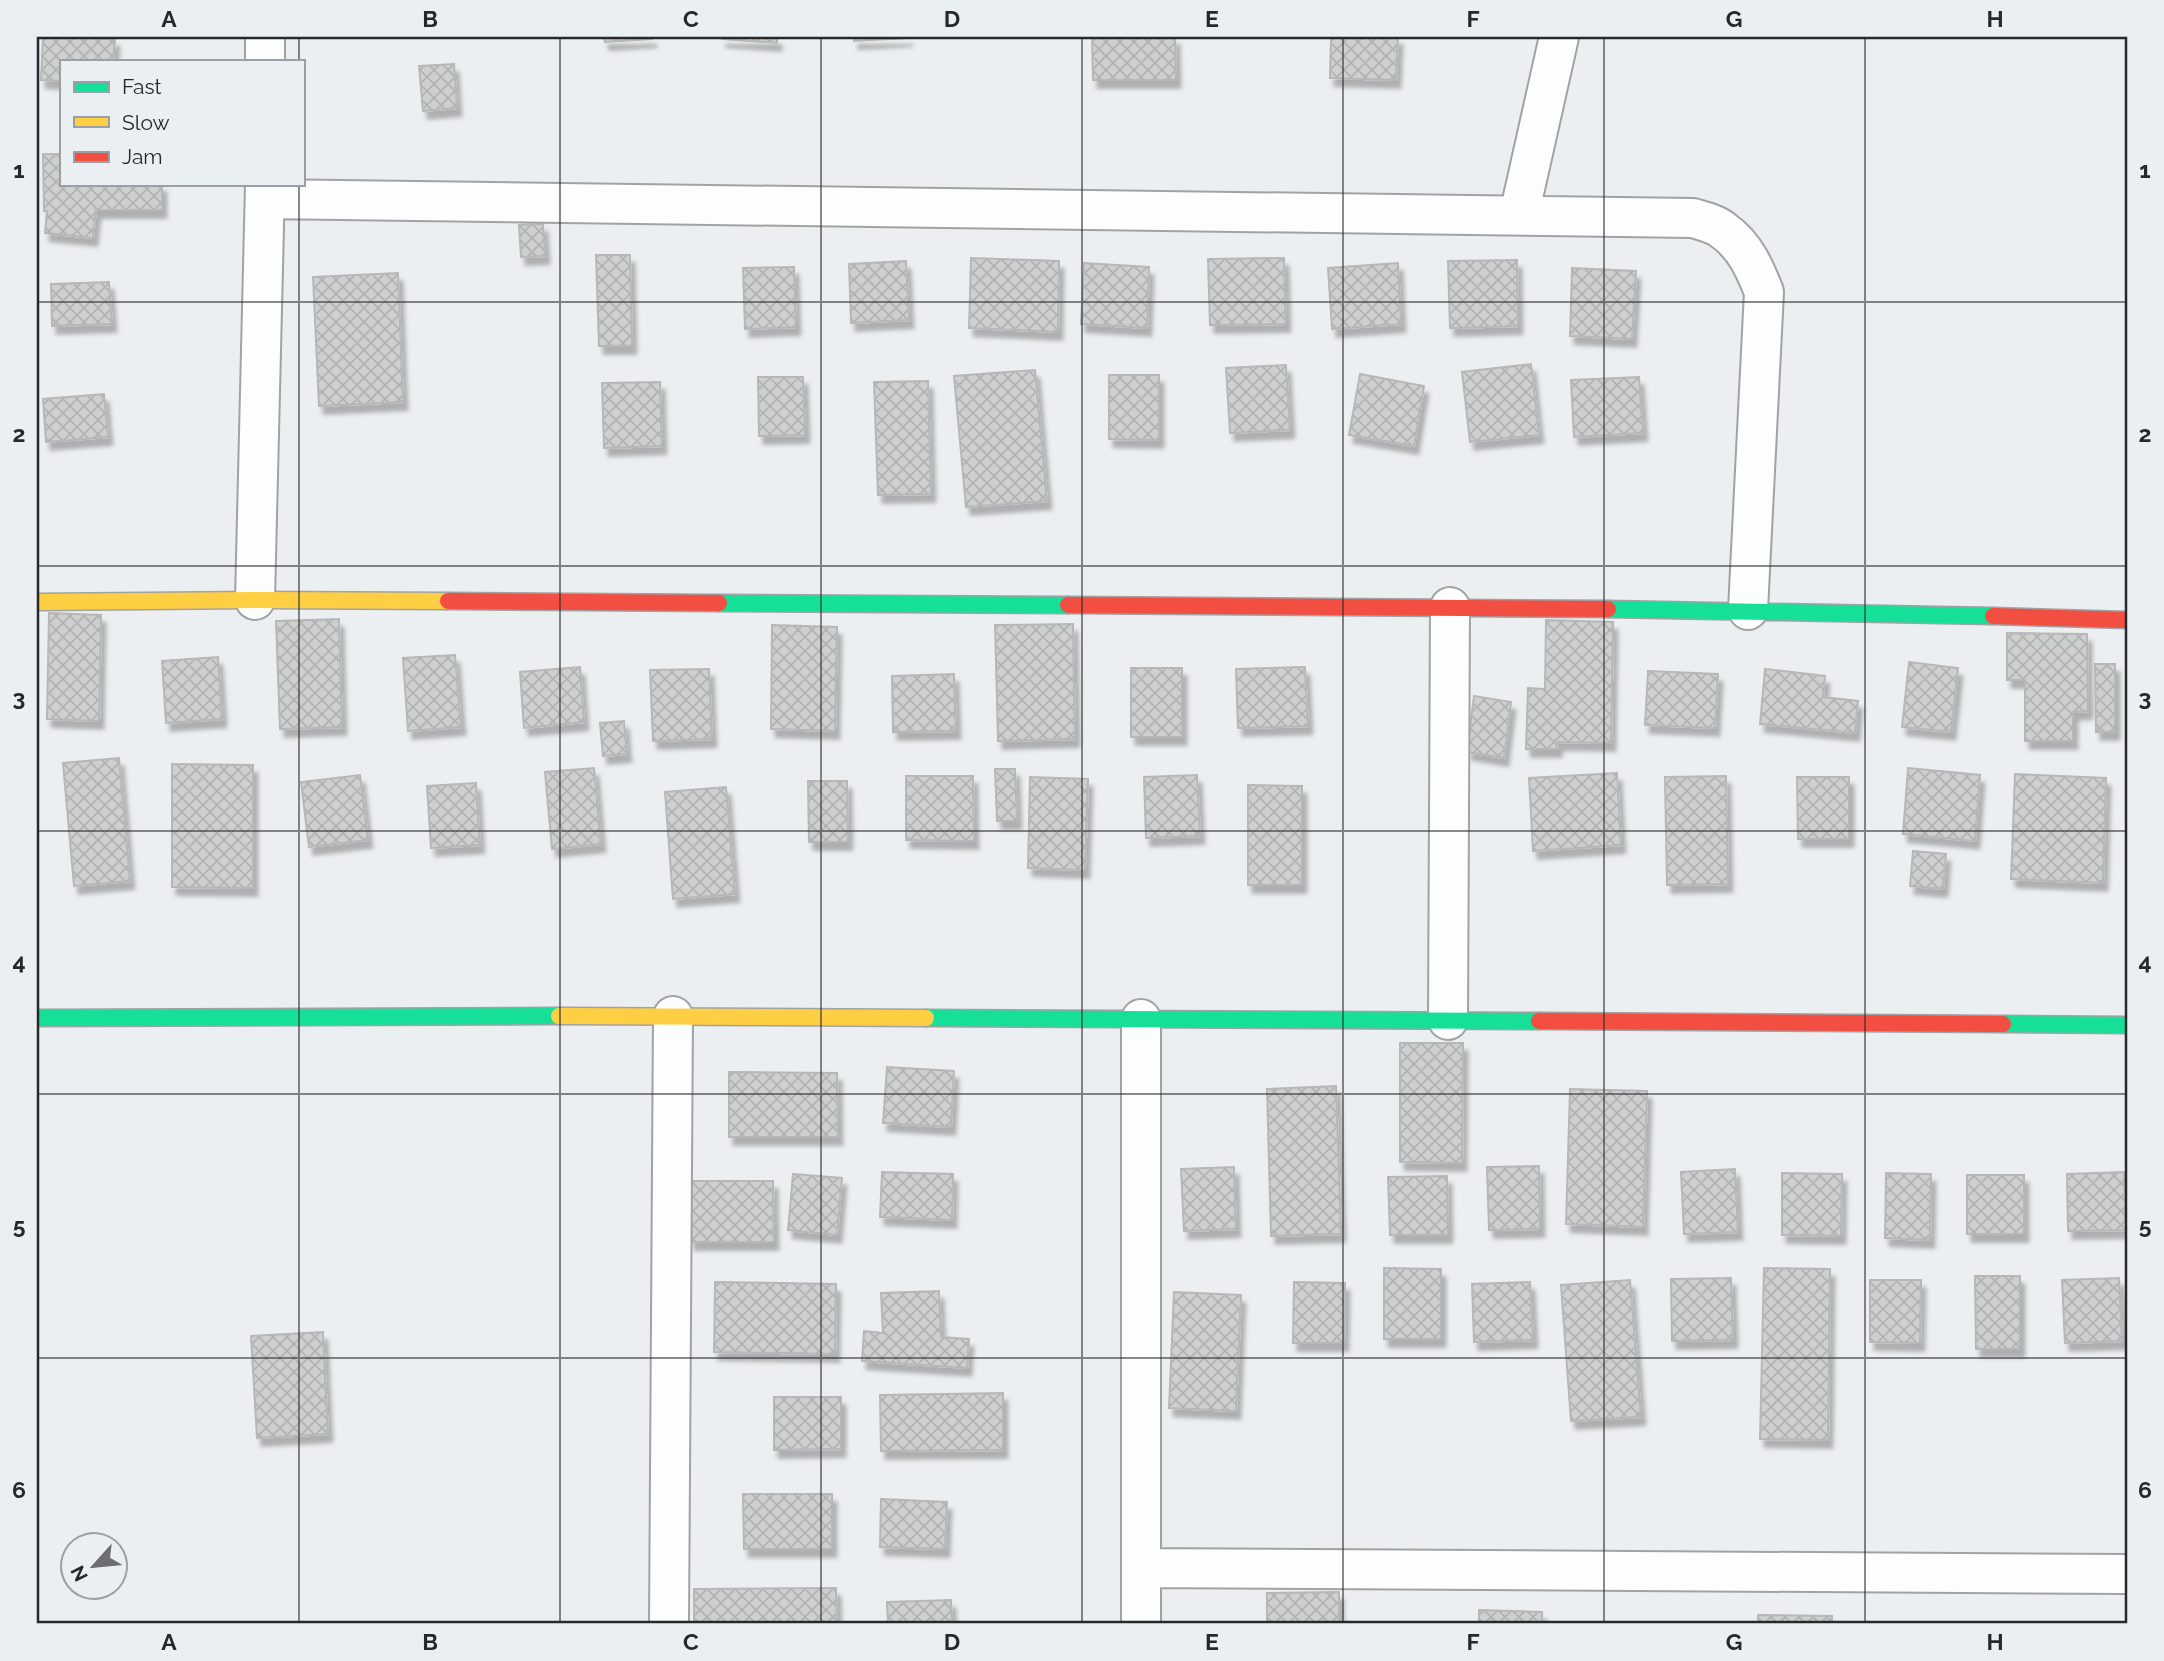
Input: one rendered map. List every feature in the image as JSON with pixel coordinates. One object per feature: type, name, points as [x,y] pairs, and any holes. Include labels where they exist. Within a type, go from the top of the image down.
[{"type":"street","points":[[265,37],[265,60]]},
{"type":"street","points":[[1519,215],[1559,37]]},
{"type":"street","points":[[256,600],[265,191],[1693,218],[1723,229],[1740,245],[1755,268],[1764,292],[1748,610]]},
{"type":"street","points":[[37,602],[256,600],[1450,607],[1748,610],[2127,620]]},
{"type":"street","points":[[1448,1020],[1450,607]]},
{"type":"street","points":[[37,1018],[673,1016],[2127,1025]]},
{"type":"street","points":[[669,1624],[673,1016]]},
{"type":"street","points":[[1141,1019],[1142,1624]]},
{"type":"street","points":[[1142,1568],[2127,1574]]},
{"type":"building","points":[[43,37],[115,39],[113,60],[60,60],[60,81],[41,80]]},
{"type":"building","points":[[604,37],[652,37],[652,39],[605,42]]},
{"type":"building","points":[[777,37],[777,43],[722,39]]},
{"type":"building","points":[[854,37],[908,37],[908,38],[854,41]]},
{"type":"building","points":[[1092,37],[1175,37],[1176,80],[1093,80]]},
{"type":"building","points":[[1331,37],[1398,37],[1396,80],[1330,78]]},
{"type":"building","points":[[454,64],[457,108],[423,111],[419,66]]},
{"type":"building","points":[[43,154],[60,154],[60,186],[162,186],[162,210],[96,210],[93,238],[45,233],[47,211],[44,211]]},
{"type":"building","points":[[543,224],[545,256],[521,257],[519,225]]},
{"type":"building","points":[[596,255],[630,255],[632,346],[599,346]]},
{"type":"building","points":[[971,258],[1059,261],[1058,332],[969,328]]},
{"type":"building","points":[[1284,258],[1286,324],[1210,325],[1208,259]]},
{"type":"building","points":[[1517,260],[1518,326],[1450,328],[1448,261]]},
{"type":"building","points":[[906,261],[909,320],[851,323],[849,264]]},
{"type":"building","points":[[1084,263],[1149,267],[1147,328],[1081,324]]},
{"type":"building","points":[[1398,263],[1401,324],[1332,329],[1328,268]]},
{"type":"building","points":[[794,267],[796,327],[745,329],[743,268]]},
{"type":"building","points":[[1572,268],[1636,271],[1632,339],[1570,336]]},
{"type":"building","points":[[398,273],[403,402],[319,406],[313,277]]},
{"type":"building","points":[[109,282],[112,324],[52,326],[51,284]]},
{"type":"building","points":[[1531,364],[1539,435],[1470,442],[1462,372]]},
{"type":"building","points":[[1286,365],[1290,430],[1230,433],[1226,368]]},
{"type":"building","points":[[1035,370],[1047,501],[966,507],[954,376]]},
{"type":"building","points":[[1360,374],[1424,386],[1414,446],[1349,435]]},
{"type":"building","points":[[1109,375],[1159,375],[1159,440],[1109,439]]},
{"type":"building","points":[[758,377],[803,377],[805,435],[759,436]]},
{"type":"building","points":[[1639,377],[1643,433],[1574,437],[1571,380]]},
{"type":"building","points":[[928,381],[931,494],[878,495],[874,382]]},
{"type":"building","points":[[660,382],[662,446],[604,448],[602,383]]},
{"type":"building","points":[[104,394],[108,437],[46,442],[43,399]]},
{"type":"building","points":[[49,613],[101,615],[99,721],[47,719]]},
{"type":"building","points":[[339,619],[342,727],[280,729],[276,621]]},
{"type":"building","points":[[1546,620],[1613,622],[1611,743],[1558,742],[1557,749],[1526,749],[1528,688],[1545,689]]},
{"type":"building","points":[[1073,624],[1075,739],[998,741],[995,625]]},
{"type":"building","points":[[772,625],[837,627],[835,731],[771,729]]},
{"type":"building","points":[[2007,633],[2087,634],[2088,711],[2073,712],[2073,741],[2025,741],[2025,680],[2007,680]]},
{"type":"building","points":[[455,655],[461,727],[408,731],[403,658]]},
{"type":"building","points":[[218,657],[222,719],[166,723],[162,661]]},
{"type":"building","points":[[1909,662],[1958,668],[1951,732],[1902,727]]},
{"type":"building","points":[[2095,664],[2115,664],[2115,732],[2096,732]]},
{"type":"building","points":[[580,667],[584,722],[524,728],[520,672]]},
{"type":"building","points":[[1305,667],[1308,726],[1238,728],[1236,669]]},
{"type":"building","points":[[1131,668],[1182,668],[1182,737],[1131,737]]},
{"type":"building","points":[[709,669],[712,739],[653,741],[650,670]]},
{"type":"building","points":[[1765,669],[1825,676],[1823,697],[1858,701],[1855,733],[1760,724]]},
{"type":"building","points":[[1648,671],[1718,674],[1715,728],[1645,725]]},
{"type":"building","points":[[954,674],[956,731],[893,732],[892,676]]},
{"type":"building","points":[[1474,696],[1511,702],[1504,758],[1467,752]]},
{"type":"building","points":[[624,721],[627,754],[603,756],[600,723]]},
{"type":"building","points":[[119,758],[130,881],[74,886],[63,763]]},
{"type":"building","points":[[172,764],[253,765],[253,888],[172,887]]},
{"type":"building","points":[[594,768],[601,844],[552,849],[545,772]]},
{"type":"building","points":[[1908,768],[1980,775],[1975,841],[1903,834]]},
{"type":"building","points":[[995,769],[1015,769],[1017,821],[997,821]]},
{"type":"building","points":[[1617,773],[1621,845],[1533,851],[1529,778]]},
{"type":"building","points":[[2015,774],[2106,778],[2103,883],[2011,879]]},
{"type":"building","points":[[360,775],[368,840],[309,847],[301,782]]},
{"type":"building","points":[[1197,775],[1200,836],[1146,838],[1144,777]]},
{"type":"building","points":[[906,776],[973,776],[974,841],[906,840]]},
{"type":"building","points":[[1726,776],[1728,884],[1667,885],[1665,777]]},
{"type":"building","points":[[1030,777],[1088,779],[1085,870],[1028,868]]},
{"type":"building","points":[[1797,777],[1849,777],[1849,839],[1798,839]]},
{"type":"building","points":[[808,781],[847,781],[848,842],[809,842]]},
{"type":"building","points":[[476,783],[480,845],[431,848],[427,786]]},
{"type":"building","points":[[1248,785],[1302,786],[1302,885],[1248,885]]},
{"type":"building","points":[[726,787],[735,894],[673,899],[665,792]]},
{"type":"building","points":[[1913,851],[1946,854],[1943,889],[1910,886]]},
{"type":"building","points":[[1400,1043],[1463,1043],[1462,1163],[1400,1162]]},
{"type":"building","points":[[887,1067],[954,1071],[951,1127],[883,1123]]},
{"type":"building","points":[[729,1072],[837,1073],[838,1137],[729,1137]]},
{"type":"building","points":[[1336,1086],[1341,1234],[1271,1236],[1267,1089]]},
{"type":"building","points":[[1570,1089],[1647,1091],[1643,1227],[1566,1224]]},
{"type":"building","points":[[1539,1166],[1540,1229],[1489,1230],[1487,1167]]},
{"type":"building","points":[[1234,1167],[1236,1229],[1184,1231],[1181,1169]]},
{"type":"building","points":[[1735,1169],[1738,1232],[1684,1234],[1681,1172]]},
{"type":"building","points":[[882,1172],[953,1174],[952,1220],[880,1217]]},
{"type":"building","points":[[2124,1172],[2126,1230],[2068,1231],[2067,1174]]},
{"type":"building","points":[[1782,1173],[1842,1174],[1841,1236],[1782,1235]]},
{"type":"building","points":[[1886,1173],[1931,1174],[1930,1240],[1885,1238]]},
{"type":"building","points":[[793,1174],[842,1178],[837,1235],[788,1230]]},
{"type":"building","points":[[1967,1175],[2024,1175],[2024,1234],[1967,1234]]},
{"type":"building","points":[[1447,1176],[1448,1235],[1390,1235],[1388,1177]]},
{"type":"building","points":[[690,1181],[773,1181],[774,1242],[690,1242]]},
{"type":"building","points":[[1384,1268],[1441,1269],[1441,1339],[1384,1339]]},
{"type":"building","points":[[1764,1268],[1830,1269],[1828,1440],[1760,1439]]},
{"type":"building","points":[[1975,1276],[2020,1276],[2020,1349],[1976,1349]]},
{"type":"building","points":[[1731,1278],[1733,1340],[1672,1341],[1671,1279]]},
{"type":"building","points":[[2119,1278],[2122,1341],[2065,1343],[2062,1280]]},
{"type":"building","points":[[1630,1280],[1641,1417],[1571,1421],[1561,1285]]},
{"type":"building","points":[[1870,1280],[1921,1280],[1920,1343],[1870,1342]]},
{"type":"building","points":[[715,1282],[836,1284],[835,1354],[714,1352]]},
{"type":"building","points":[[1294,1282],[1345,1283],[1344,1343],[1293,1343]]},
{"type":"building","points":[[1530,1282],[1533,1340],[1474,1342],[1472,1284]]},
{"type":"building","points":[[939,1291],[941,1337],[969,1339],[967,1368],[862,1361],[864,1331],[883,1333],[881,1293]]},
{"type":"building","points":[[1174,1292],[1241,1295],[1236,1411],[1169,1408]]},
{"type":"building","points":[[323,1332],[328,1434],[257,1438],[251,1336]]},
{"type":"building","points":[[1003,1393],[1003,1450],[881,1451],[880,1395]]},
{"type":"building","points":[[774,1397],[841,1397],[841,1449],[774,1450]]},
{"type":"building","points":[[743,1494],[832,1494],[832,1549],[744,1549]]},
{"type":"building","points":[[881,1499],[947,1502],[945,1549],[880,1547]]},
{"type":"building","points":[[836,1588],[837,1624],[694,1624],[694,1589]]},
{"type":"building","points":[[1339,1592],[1339,1624],[1267,1624],[1267,1593]]},
{"type":"building","points":[[951,1600],[952,1624],[888,1624],[887,1602]]},
{"type":"building","points":[[1479,1610],[1542,1612],[1542,1624],[1479,1624]]},
{"type":"building","points":[[1758,1615],[1832,1616],[1832,1624],[1758,1624]]},
{"type":"traffic: fast","points":[[719,603],[1068,605]]},
{"type":"traffic: fast","points":[[1608,609],[1993,616]]},
{"type":"traffic: fast","points":[[37,1018],[559,1016]]},
{"type":"traffic: fast","points":[[926,1018],[1539,1021]]},
{"type":"traffic: fast","points":[[2003,1024],[2127,1025]]},
{"type":"traffic: slow","points":[[37,602],[448,601]]},
{"type":"traffic: slow","points":[[559,1016],[926,1018]]},
{"type":"traffic: jam","points":[[448,601],[719,603]]},
{"type":"traffic: jam","points":[[1068,605],[1608,609]]},
{"type":"traffic: jam","points":[[1993,616],[2127,620]]},
{"type":"traffic: jam","points":[[1539,1021],[2003,1024]]}]
